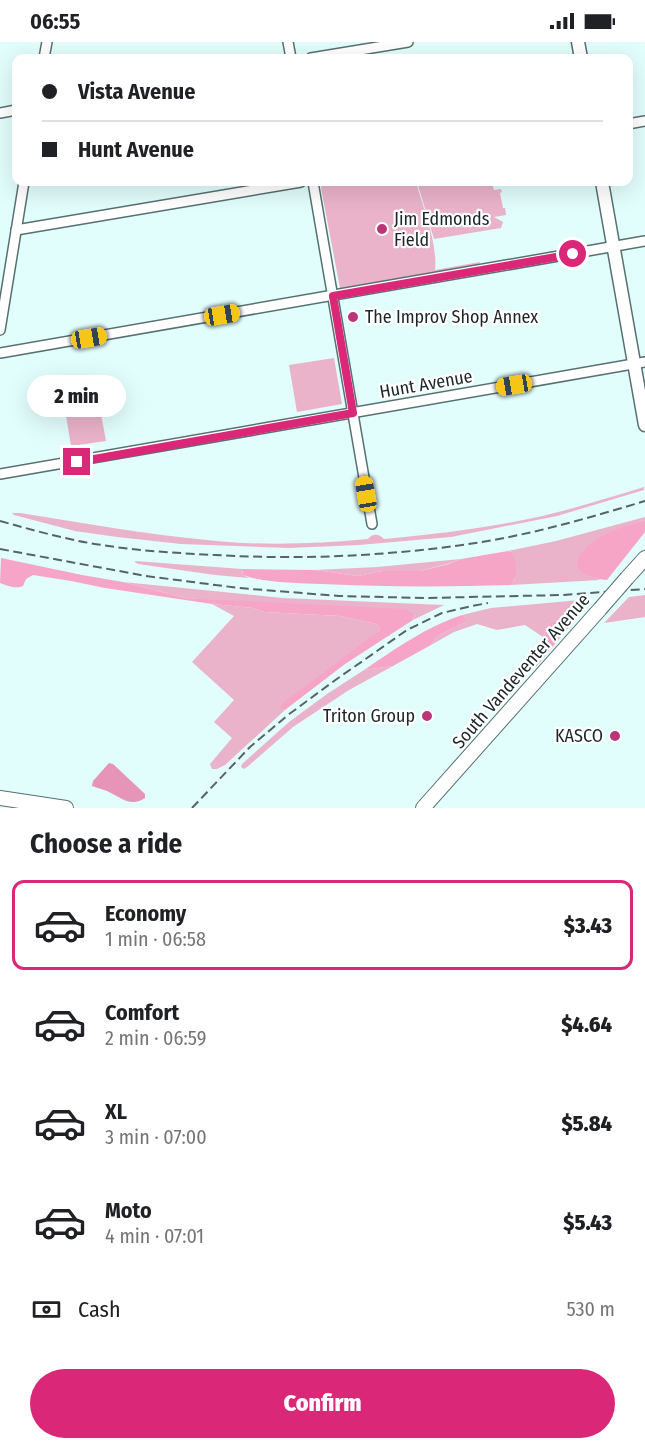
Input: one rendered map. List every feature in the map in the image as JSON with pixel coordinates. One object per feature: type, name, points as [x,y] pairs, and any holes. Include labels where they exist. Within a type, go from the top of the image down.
[{"type":"main road","name":"South Vandeventer Avenue","points":[[423,808],[645,558]]},
{"type":"main road","points":[[0,798],[66,808]]},
{"type":"street","points":[[335,54],[408,42]]},
{"type":"street","points":[[0,330],[23,186]]},
{"type":"street","points":[[16,230],[277,186]]},
{"type":"street","points":[[314,186],[372,524]]},
{"type":"street","points":[[603,186],[639,363],[645,425]]},
{"type":"street","points":[[0,353],[645,241]]},
{"type":"street","name":"Hunt Avenue","points":[[0,474],[639,363]]},
{"type":"shaded area","name":"Jim Edmonds Field","points":[[321,186],[417,186],[432,238],[435,270],[480,262],[479,265],[342,289]]},
{"type":"shaded area","points":[[418,186],[493,186],[494,190],[501,189],[506,215],[494,217],[503,222],[501,228],[434,239]]},
{"type":"shaded area","points":[[334,358],[342,404],[297,412],[289,365]]},
{"type":"shaded area","points":[[99,403],[106,441],[71,446],[65,409]]},
{"type":"shaded area","points":[[644,487],[644,490],[557,516],[451,537],[289,548],[181,544],[117,537],[75,531],[12,513],[207,540],[267,544],[307,543],[368,539],[376,535],[384,539],[497,525],[563,511]]},
{"type":"shaded area","points":[[645,517],[645,520],[604,535],[583,551],[585,573],[600,580],[511,585],[515,578],[512,552],[508,551],[556,541]]},
{"type":"shaded area","points":[[645,520],[645,532],[607,580],[593,577],[580,570],[577,565],[580,555],[594,541],[614,530]]},
{"type":"shaded area","points":[[512,552],[516,569],[511,585],[392,586],[292,583],[251,578],[243,575],[242,569],[315,570],[358,576],[382,571],[420,571],[461,559]]},
{"type":"shaded area","points":[[1,558],[123,582],[185,598],[405,609],[415,614],[413,620],[345,664],[285,710],[281,706],[284,702],[380,630],[380,627],[376,624],[340,616],[264,612],[253,608],[105,588],[33,575],[26,579],[23,586],[12,587],[0,583]]},
{"type":"shaded area","points":[[461,559],[420,571],[382,571],[358,576],[315,570],[377,567]]},
{"type":"shaded area","points":[[135,561],[242,569],[243,575],[249,578],[138,564]]},
{"type":"shaded area","points":[[123,582],[283,598],[444,605],[413,620],[415,614],[185,598]]},
{"type":"shaded area","points":[[645,595],[645,617],[604,623],[629,597]]},
{"type":"shaded area","points":[[591,599],[580,614],[550,622],[543,637],[525,625],[497,630],[477,624],[454,632],[431,645],[436,637],[465,622],[465,617],[462,615],[491,608]]},
{"type":"shaded area","points":[[212,604],[253,608],[264,612],[340,616],[376,624],[380,630],[282,709],[285,710],[225,765],[212,769],[210,764],[232,738],[214,722],[234,700],[192,662],[234,616]]},
{"type":"shaded area","points":[[580,614],[536,667],[527,659],[540,644],[550,622]]},
{"type":"shaded area","points":[[462,615],[465,617],[465,622],[436,637],[431,645],[393,666],[364,670],[423,632]]},
{"type":"shaded area","points":[[393,666],[349,690],[293,727],[247,767],[244,769],[241,767],[289,722],[327,694],[364,670]]},
{"type":"shaded area","points":[[109,763],[113,764],[145,794],[145,798],[130,802],[92,786],[93,781]]},
{"type":"railway","points":[[0,521],[76,540],[130,549],[172,553],[315,557],[382,554],[482,542],[585,519],[645,501]]},
{"type":"railway","points":[[0,549],[146,576],[239,588],[339,596],[425,598],[563,595],[645,589]]},
{"type":"railway","points":[[192,808],[250,747],[288,715],[407,630],[442,613],[488,603]]},
{"type":"place","name":"Jim Edmonds Field","points":[[382,229]]},
{"type":"place","name":"The Improv Shop Annex","points":[[353,317]]},
{"type":"place","name":"Triton Group","points":[[427,716]]},
{"type":"place","name":"KASCO","points":[[615,736]]},
{"type":"route","points":[[77,462],[353,413],[333,296],[573,254]]}]
